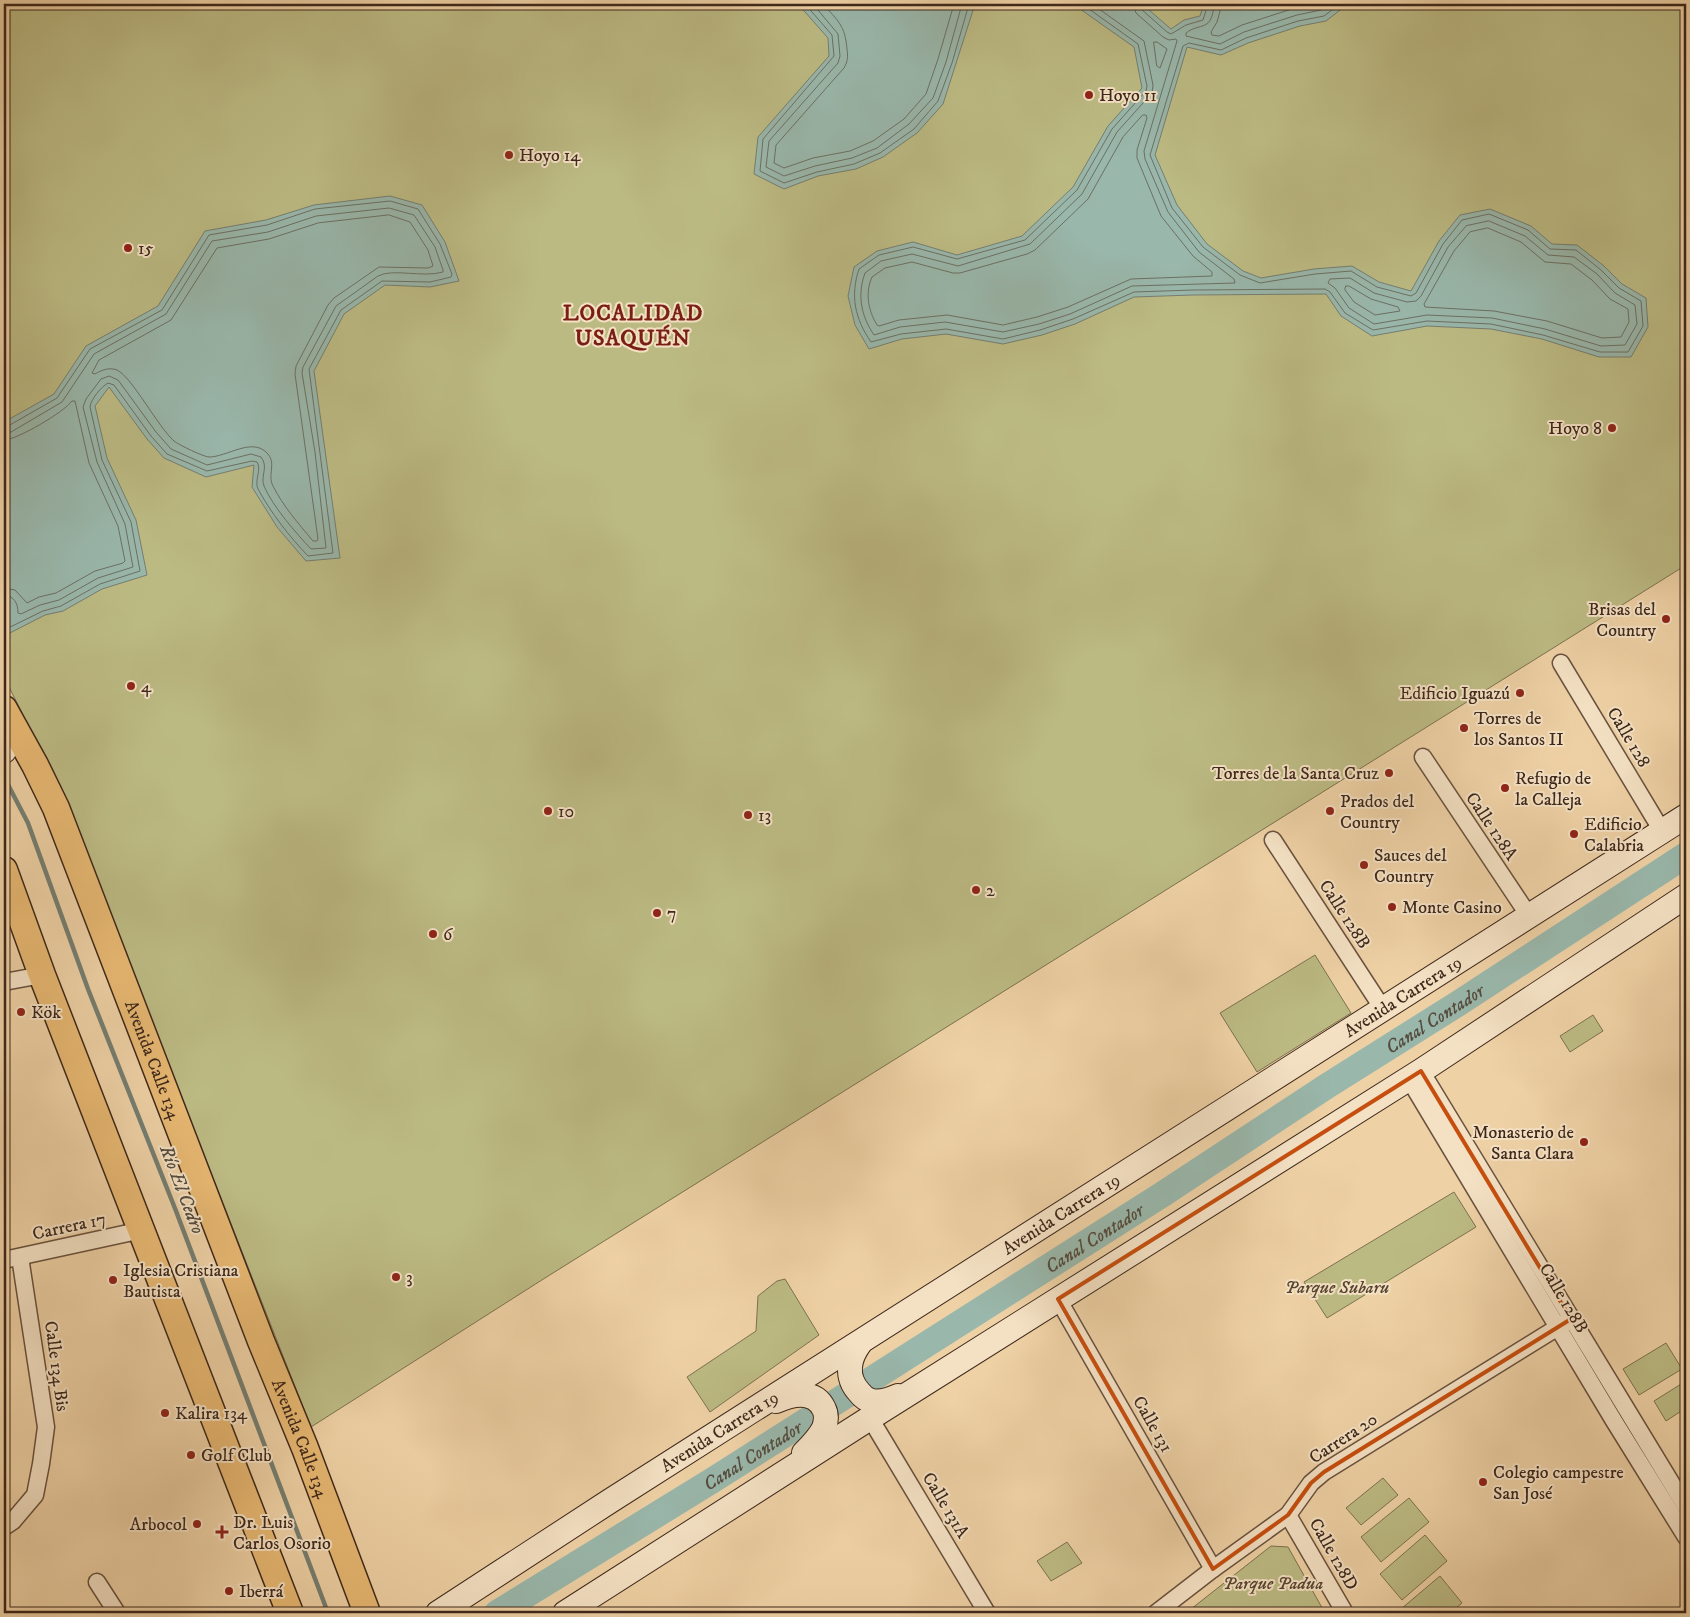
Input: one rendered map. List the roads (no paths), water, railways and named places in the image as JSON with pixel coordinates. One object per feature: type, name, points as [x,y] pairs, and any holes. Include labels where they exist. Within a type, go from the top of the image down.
[{"type":"main road","name":"Avenida Calle 134","points":[[8,730],[56,808],[257,1331],[306,1448],[367,1613]]},
{"type":"main road","name":"Avenida Carrera 19","points":[[438,1613],[745,1416],[855,1352],[1383,1009],[1686,816]]},
{"type":"main road","points":[[4,870],[42,975],[290,1613]]},
{"type":"main road","points":[[578,1610],[788,1471],[882,1401],[927,1382],[1415,1075],[1686,896]]},
{"type":"main road","points":[[855,1352],[851,1380],[870,1409]]},
{"type":"main road","points":[[745,1416],[780,1400],[799,1394],[813,1397],[823,1407],[826,1414],[824,1428],[814,1443],[788,1471]]},
{"type":"street","name":"Calle 128","points":[[1561,663],[1662,831]]},
{"type":"street","name":"Calle 128A","points":[[1423,757],[1529,916]]},
{"type":"street","name":"Calle 128B","points":[[1273,840],[1383,1009]]},
{"type":"street","points":[[4,982],[42,975]]},
{"type":"street","name":"Calle 128B","points":[[1415,1075],[1565,1323],[1682,1507],[1684,1529]]},
{"type":"street","name":"Carrera 17","points":[[4,1260],[142,1230]]},
{"type":"street","name":"Calle 134 Bis","points":[[4,1527],[12,1521],[35,1495],[46,1427],[20,1257]]},
{"type":"street","name":"Calle 131","points":[[1058,1299],[1212,1569]]},
{"type":"street","name":"Carrera 20","points":[[1156,1613],[1212,1569],[1288,1515],[1311,1483],[1324,1472],[1565,1323]]},
{"type":"street","name":"Calle 131A","points":[[870,1409],[988,1613]]},
{"type":"street","name":"Calle 128D","points":[[1288,1515],[1345,1613]]},
{"type":"street","points":[[97,1582],[117,1613]]},
{"type":"water","points":[[798,4],[975,4],[943,104],[917,133],[883,157],[856,169],[818,176],[784,189],[754,174],[758,137],[829,56],[828,38]]},
{"type":"water","points":[[1073,4],[1142,4],[1171,29],[1184,20],[1200,16],[1204,4],[1348,4],[1326,21],[1300,26],[1248,43],[1221,55],[1187,47],[1155,155],[1177,205],[1207,244],[1243,271],[1261,278],[1314,269],[1352,266],[1379,282],[1411,291],[1439,241],[1460,215],[1490,209],[1531,226],[1552,244],[1577,245],[1604,266],[1622,284],[1646,298],[1648,327],[1631,357],[1599,357],[1542,339],[1491,329],[1427,326],[1372,336],[1341,316],[1326,294],[1134,297],[1075,324],[1042,335],[1003,344],[946,334],[902,339],[869,349],[855,325],[848,296],[854,267],[877,251],[913,242],[957,255],[1022,236],[1073,187],[1108,126],[1142,88],[1134,47]]},
{"type":"water","points":[[390,196],[422,205],[445,242],[459,281],[430,287],[385,285],[344,314],[314,371],[340,558],[306,561],[277,527],[252,487],[254,465],[206,477],[164,458],[147,439],[109,387],[95,406],[107,458],[136,520],[147,575],[102,589],[63,611],[45,615],[6,635],[4,625],[7,610],[4,599],[4,422],[54,394],[86,346],[158,306],[205,231],[266,220],[314,205]]},
{"type":"waterway","name":"Río El Cedro","points":[[4,777],[28,823],[88,989],[176,1211],[328,1613]]},
{"type":"waterway","name":"Canal Contador","points":[[497,1613],[713,1480],[1163,1194],[1686,855]]},
{"type":"place","name":"Hoyo 11","points":[[1089,95]]},
{"type":"place","name":"Hoyo 14","points":[[509,155]]},
{"type":"place","name":"15","points":[[128,248]]},
{"type":"place","name":"Hoyo 8","points":[[1612,428]]},
{"type":"place","name":"Brisas del Country","points":[[1666,619]]},
{"type":"place","name":"4","points":[[131,686]]},
{"type":"place","name":"Edificio Iguazú","points":[[1520,693]]},
{"type":"place","name":"Torres de los Santos II","points":[[1464,728]]},
{"type":"place","name":"Torres de la Santa Cruz","points":[[1389,773]]},
{"type":"place","name":"Refugio de la Calleja","points":[[1505,788]]},
{"type":"place","name":"10","points":[[548,811]]},
{"type":"place","name":"Prados del Country","points":[[1330,811]]},
{"type":"place","name":"13","points":[[748,815]]},
{"type":"place","name":"Edificio Calabria","points":[[1574,834]]},
{"type":"place","name":"Sauces del Country","points":[[1364,865]]},
{"type":"place","name":"2","points":[[976,890]]},
{"type":"place","name":"Monte Casino","points":[[1392,907]]},
{"type":"place","name":"7","points":[[657,913]]},
{"type":"place","name":"6","points":[[433,934]]},
{"type":"place","name":"Kök","points":[[21,1012]]},
{"type":"place","name":"Monasterio de Santa Clara","points":[[1584,1142]]},
{"type":"place","name":"3","points":[[396,1277]]},
{"type":"place","name":"Iglesia Cristiana Bautista","points":[[113,1280]]},
{"type":"place","name":"Kalira 134","points":[[165,1413]]},
{"type":"place","name":"Golf Club","points":[[191,1455]]},
{"type":"place","name":"Colegio campestre San José","points":[[1483,1482]]},
{"type":"place","name":"Arbocol","points":[[197,1524]]},
{"type":"place","name":"Dr. Luis Carlos Osorio","points":[[222,1532]]},
{"type":"place","name":"Iberrá","points":[[229,1591]]},
{"type":"district","name":"LOCALIDAD USAQUÉN","points":[[633,324]]},
{"type":"park label","name":"Parque Subaru","points":[[1337,1287]]},
{"type":"park label","name":"Parque Padua","points":[[1273,1583]]}]
